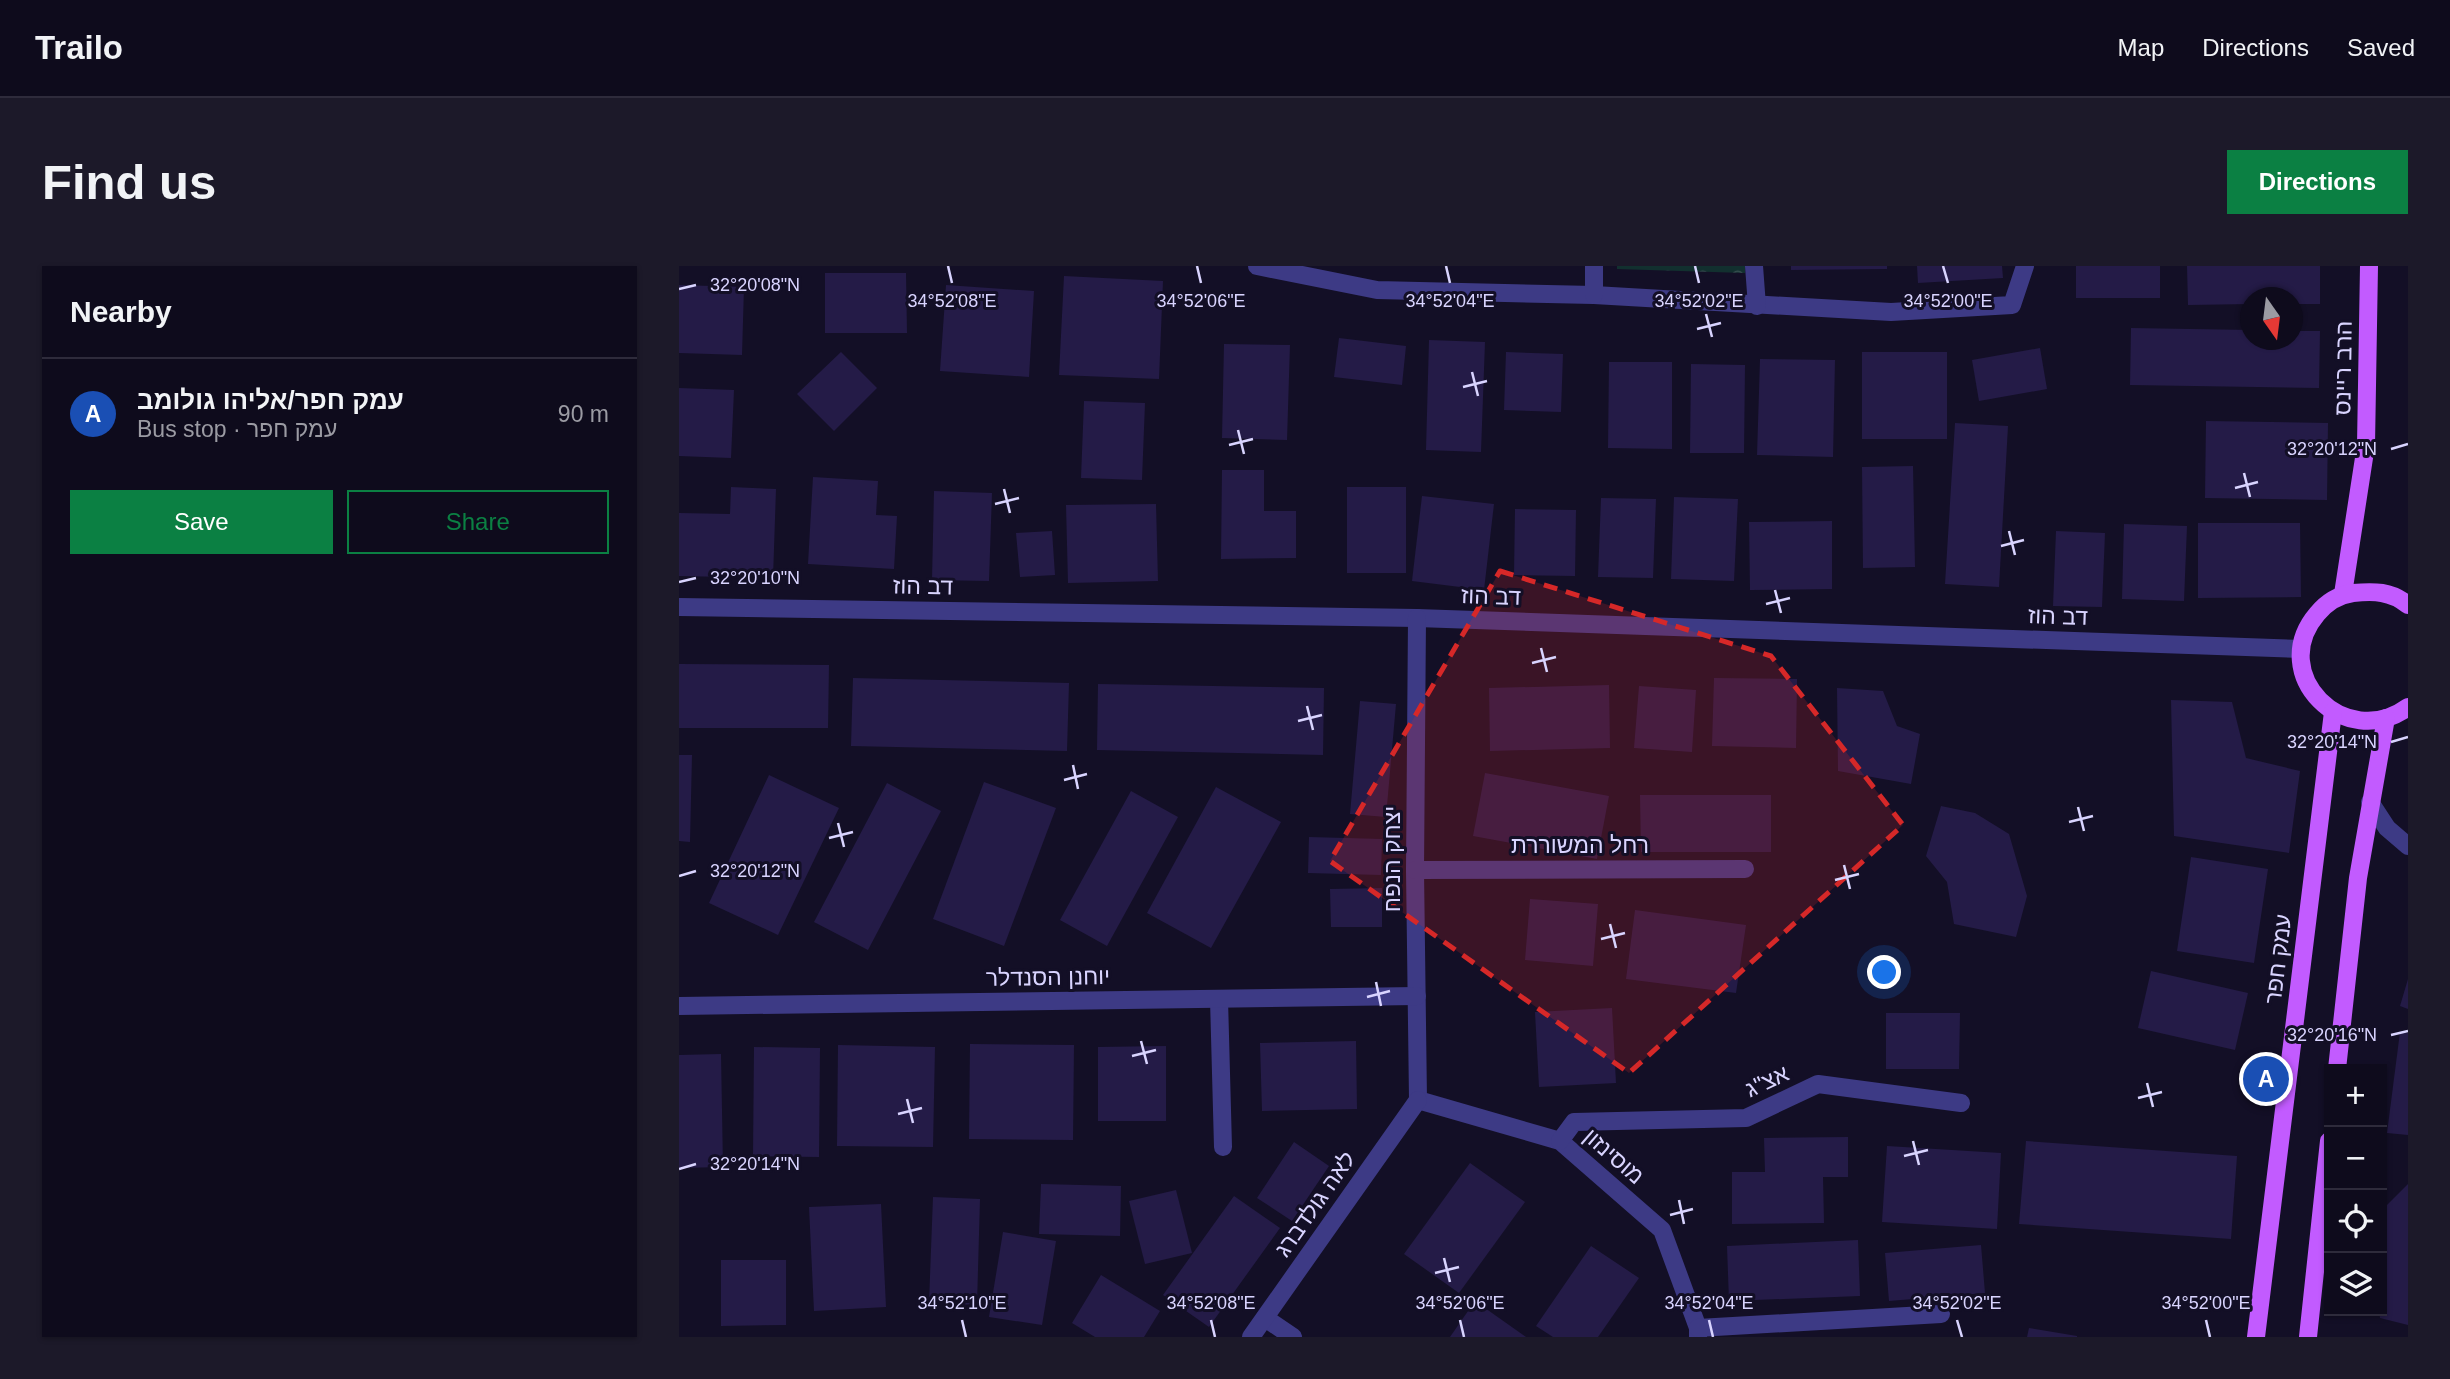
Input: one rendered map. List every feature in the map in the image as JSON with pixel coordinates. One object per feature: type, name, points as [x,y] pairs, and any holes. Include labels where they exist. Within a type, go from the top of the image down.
[{"type":"main road","name":"הרב ריינס","points":[[2343,594],[2366,446],[2369,266]]},
{"type":"main road","points":[[2408,606],[2399,598],[2378,591],[2343,594],[2324,606],[2309,623],[2301,649],[2303,672],[2312,693],[2333,712],[2354,721],[2386,718],[2408,706]]},
{"type":"main road","name":"עמק חפר","points":[[2256,1337],[2333,712]]},
{"type":"main road","points":[[2338,1064],[2358,878],[2386,718]]},
{"type":"main road","points":[[2308,1337],[2324,1188]]},
{"type":"street","points":[[1594,266],[1594,295]]},
{"type":"street","points":[[1754,266],[1757,306]]},
{"type":"street","points":[[1260,267],[1377,290],[1594,295],[1891,313],[2012,305],[2025,266]]},
{"type":"street","name":"דב הוז","points":[[679,607],[1417,618],[2301,649]]},
{"type":"street","name":"יצחק הנפח","points":[[1417,618],[1415,870],[1419,1100]]},
{"type":"street","points":[[2370,802],[2387,828],[2408,846]]},
{"type":"street","name":"רחל המשוררת","points":[[1415,870],[1745,869]]},
{"type":"street","name":"יוחנן הסנדלר","points":[[679,1006],[1417,996]]},
{"type":"street","points":[[1219,999],[1223,1147]]},
{"type":"street","name":"אצ\"ג","points":[[1560,1141],[1574,1122],[1746,1118],[1818,1084],[1961,1102]]},
{"type":"street","name":"מוסינזון","points":[[1419,1100],[1560,1141],[1662,1230],[1698,1333]]},
{"type":"street","name":"לאה גולדברג","points":[[1251,1337],[1419,1100]]},
{"type":"street","points":[[1698,1333],[1941,1314]]},
{"type":"street","points":[[1265,1318],[1293,1337]]},
{"type":"highlighted area","points":[[1500,571],[1771,656],[1903,825],[1629,1073],[1330,861]]},
{"type":"green space","points":[[1617,266],[1745,266],[1745,273],[1617,269]]},
{"type":"building","points":[[1791,266],[1887,266],[1887,269],[1791,270]]},
{"type":"building","points":[[1917,266],[2002,266],[2003,278],[1918,283]]},
{"type":"building","points":[[2076,266],[2160,266],[2160,298],[2076,298]]},
{"type":"building","points":[[2187,266],[2320,266],[2320,304],[2303,304],[2303,287],[2240,287],[2240,304],[2188,305]]},
{"type":"building","points":[[825,273],[906,273],[907,333],[825,333]]},
{"type":"building","points":[[1064,276],[1163,281],[1159,379],[1059,375]]},
{"type":"building","points":[[679,285],[744,287],[742,355],[679,353]]},
{"type":"building","points":[[946,285],[1034,291],[1029,377],[940,371]]},
{"type":"building","points":[[2131,328],[2240,330],[2240,350],[2303,350],[2303,331],[2320,331],[2319,388],[2130,385]]},
{"type":"building","points":[[1339,338],[1406,346],[1402,385],[1334,377]]},
{"type":"building","points":[[1429,340],[1485,342],[1481,452],[1426,450]]},
{"type":"building","points":[[1224,344],[1290,345],[1287,440],[1222,438]]},
{"type":"building","points":[[2040,348],[2047,389],[1979,401],[1972,360]]},
{"type":"building","points":[[841,352],[877,388],[834,431],[797,394]]},
{"type":"building","points":[[1506,352],[1563,354],[1561,412],[1504,410]]},
{"type":"building","points":[[1862,352],[1947,352],[1947,439],[1862,439]]},
{"type":"building","points":[[1760,359],[1835,360],[1833,457],[1757,455]]},
{"type":"building","points":[[1609,362],[1672,362],[1672,449],[1608,448]]},
{"type":"building","points":[[1691,364],[1745,365],[1744,453],[1690,453]]},
{"type":"building","points":[[679,388],[734,390],[731,458],[679,456]]},
{"type":"building","points":[[1084,401],[1145,403],[1142,480],[1081,478]]},
{"type":"building","points":[[2206,421],[2328,423],[2327,500],[2205,498]]},
{"type":"building","points":[[1955,423],[2008,426],[1999,587],[1945,584]]},
{"type":"building","points":[[1913,466],[1915,567],[1863,568],[1862,467]]},
{"type":"building","points":[[1222,470],[1264,470],[1264,511],[1296,511],[1296,558],[1221,559]]},
{"type":"building","points":[[813,477],[878,481],[876,515],[897,516],[894,569],[808,564]]},
{"type":"building","points":[[731,487],[776,489],[773,578],[679,576],[679,513],[730,514]]},
{"type":"building","points":[[1347,487],[1406,487],[1406,573],[1347,573]]},
{"type":"building","points":[[934,491],[992,493],[989,581],[932,580]]},
{"type":"building","points":[[1422,496],[1494,504],[1484,590],[1412,581]]},
{"type":"building","points":[[1674,497],[1738,499],[1734,581],[1671,579]]},
{"type":"building","points":[[1601,498],[1656,499],[1653,578],[1598,577]]},
{"type":"building","points":[[1156,504],[1158,581],[1068,583],[1066,505]]},
{"type":"building","points":[[1515,509],[1576,510],[1575,576],[1514,575]]},
{"type":"building","points":[[1832,521],[1832,589],[1750,590],[1749,522]]},
{"type":"building","points":[[2198,523],[2300,523],[2301,597],[2198,598]]},
{"type":"building","points":[[2124,524],[2187,526],[2184,601],[2122,599]]},
{"type":"building","points":[[1052,531],[1055,575],[1020,577],[1016,533]]},
{"type":"building","points":[[2056,531],[2105,533],[2102,607],[2053,606]]},
{"type":"building","points":[[679,664],[829,665],[828,728],[679,728]]},
{"type":"building","points":[[853,678],[1069,683],[1067,751],[851,746]]},
{"type":"building","points":[[1714,678],[1797,679],[1796,748],[1712,746]]},
{"type":"building","points":[[1098,684],[1324,688],[1323,755],[1097,750]]},
{"type":"building","points":[[1609,685],[1610,748],[1490,751],[1489,688]]},
{"type":"building","points":[[1639,686],[1696,690],[1692,752],[1634,748]]},
{"type":"building","points":[[1837,688],[1883,691],[1897,726],[1920,734],[1911,784],[1838,771]]},
{"type":"building","points":[[2171,700],[2232,702],[2246,758],[2300,771],[2289,853],[2174,836]]},
{"type":"building","points":[[1360,701],[1396,704],[1386,817],[1350,814]]},
{"type":"building","points":[[679,755],[692,755],[690,842],[679,841]]},
{"type":"building","points":[[1485,773],[1609,796],[1597,859],[1473,836]]},
{"type":"building","points":[[769,775],[839,808],[778,935],[709,903]]},
{"type":"building","points":[[984,782],[1056,808],[1004,946],[933,919]]},
{"type":"building","points":[[887,783],[941,811],[868,950],[814,922]]},
{"type":"building","points":[[1216,787],[1281,822],[1211,948],[1147,913]]},
{"type":"building","points":[[1131,791],[1178,817],[1107,946],[1060,920]]},
{"type":"building","points":[[1640,795],[1771,795],[1771,852],[1641,852]]},
{"type":"building","points":[[1941,806],[1975,813],[2009,834],[2027,896],[2016,937],[1954,924],[1947,882],[1926,856]]},
{"type":"building","points":[[1309,837],[1382,839],[1381,875],[1308,873]]},
{"type":"building","points":[[2191,857],[2268,869],[2254,963],[2177,951]]},
{"type":"building","points":[[1382,888],[1382,927],[1331,927],[1330,889]]},
{"type":"building","points":[[1530,899],[1598,904],[1593,966],[1525,960]]},
{"type":"building","points":[[1635,910],[1746,925],[1736,993],[1626,979]]},
{"type":"building","points":[[2151,971],[2248,993],[2235,1050],[2138,1028]]},
{"type":"building","points":[[2408,979],[2408,1009],[2400,1006]]},
{"type":"building","points":[[1612,1008],[1616,1083],[1539,1087],[1535,1012]]},
{"type":"building","points":[[1886,1013],[1960,1013],[1959,1069],[1886,1069]]},
{"type":"building","points":[[2400,1032],[2408,1033],[2408,1135],[2387,1133]]},
{"type":"building","points":[[1356,1041],[1357,1109],[1262,1111],[1260,1043]]},
{"type":"building","points":[[970,1044],[1074,1045],[1073,1140],[969,1139]]},
{"type":"building","points":[[838,1045],[935,1047],[933,1147],[837,1146]]},
{"type":"building","points":[[1166,1046],[1166,1121],[1098,1121],[1098,1047]]},
{"type":"building","points":[[754,1047],[820,1048],[819,1157],[753,1156]]},
{"type":"building","points":[[721,1054],[723,1167],[679,1168],[679,1055]]},
{"type":"building","points":[[1848,1137],[1848,1177],[1823,1177],[1824,1223],[1732,1224],[1732,1172],[1765,1172],[1764,1138]]},
{"type":"building","points":[[2026,1141],[2237,1156],[2231,1239],[2019,1224]]},
{"type":"building","points":[[1294,1142],[1329,1166],[1292,1221],[1257,1198]]},
{"type":"building","points":[[1887,1146],[2001,1153],[1997,1229],[1882,1222]]},
{"type":"building","points":[[1470,1163],[1525,1202],[1459,1293],[1404,1254]]},
{"type":"building","points":[[1041,1184],[1121,1186],[1120,1236],[1039,1234]]},
{"type":"building","points":[[2408,1184],[2408,1325],[2380,1318],[2387,1316],[2387,1205]]},
{"type":"building","points":[[1176,1190],[1192,1253],[1145,1264],[1129,1201]]},
{"type":"building","points":[[1234,1196],[1280,1228],[1209,1327],[1163,1295]]},
{"type":"building","points":[[933,1197],[980,1199],[977,1305],[929,1303]]},
{"type":"building","points":[[881,1204],[886,1307],[814,1311],[809,1207]]},
{"type":"building","points":[[1003,1232],[1056,1241],[1042,1325],[989,1317]]},
{"type":"building","points":[[1858,1240],[1860,1296],[1729,1301],[1727,1246]]},
{"type":"building","points":[[1981,1245],[1985,1293],[1889,1301],[1885,1253]]},
{"type":"building","points":[[1591,1246],[1639,1278],[1598,1337],[1553,1337],[1536,1326]]},
{"type":"building","points":[[721,1260],[786,1260],[786,1325],[721,1326]]},
{"type":"building","points":[[1101,1275],[1160,1311],[1144,1337],[1095,1337],[1072,1323]]},
{"type":"building","points":[[1475,1301],[1526,1337],[1450,1337]]},
{"type":"building","points":[[2029,1328],[2077,1336],[2077,1337],[2027,1337]]},
{"type":"place","name":"עמק חפר/אליהו גולומב","points":[[2266,1079]]}]
